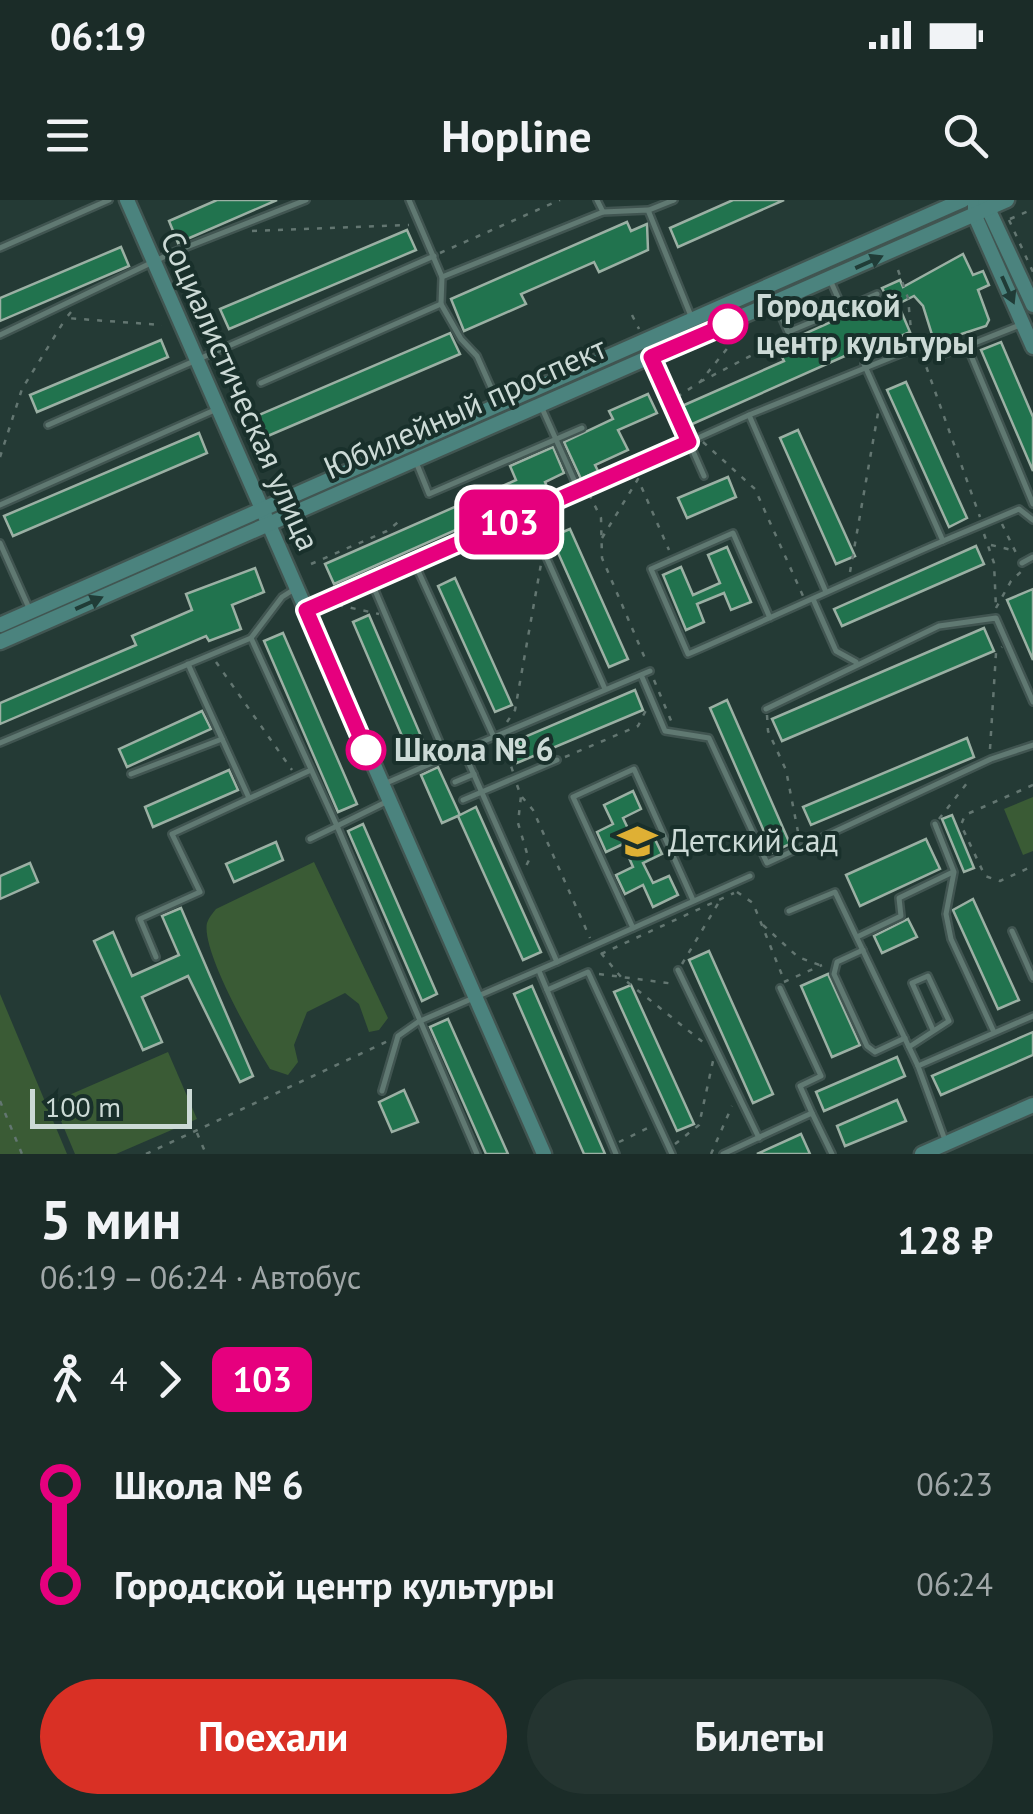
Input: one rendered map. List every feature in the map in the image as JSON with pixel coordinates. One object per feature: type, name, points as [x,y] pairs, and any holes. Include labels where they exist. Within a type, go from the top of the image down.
[{"type":"main road","name":"Социалистическая улица","points":[[127,200],[544,1154]]},
{"type":"main road","name":"Юбилейный проспект","points":[[0,624],[963,200]]},
{"type":"main road","name":"Юбилейный проспект","points":[[0,642],[775,303],[989,204]]},
{"type":"main road","points":[[989,204],[1033,305]]},
{"type":"main road","points":[[989,204],[1022,324],[1033,348]]},
{"type":"main road","points":[[922,1154],[1033,1105]]},
{"type":"lane","points":[[0,248],[109,200]]},
{"type":"lane","points":[[0,336],[154,262],[306,200]]},
{"type":"lane","points":[[409,200],[442,276],[441,304],[460,338],[477,356],[498,404]]},
{"type":"lane","points":[[597,200],[602,212]]},
{"type":"lane","points":[[442,276],[602,212],[648,210],[673,200]]},
{"type":"lane","points":[[648,210],[692,319]]},
{"type":"lane","points":[[48,424],[434,256]]},
{"type":"lane","points":[[829,279],[842,309]]},
{"type":"lane","points":[[775,303],[788,332],[877,294]]},
{"type":"lane","points":[[261,383],[441,304]]},
{"type":"lane","points":[[306,610],[864,364],[926,343],[941,355],[1022,324]]},
{"type":"lane","points":[[967,346],[1033,504]]},
{"type":"lane","points":[[651,357],[704,476]]},
{"type":"lane","points":[[864,364],[943,541]]},
{"type":"lane","points":[[523,393],[582,489]]},
{"type":"lane","points":[[0,505],[217,409]]},
{"type":"lane","points":[[749,414],[826,592]]},
{"type":"lane","points":[[414,460],[429,494],[582,428]]},
{"type":"lane","points":[[770,618],[733,533],[650,569],[688,654],[1020,509],[1033,520]]},
{"type":"lane","points":[[526,514],[605,689]]},
{"type":"lane","points":[[0,543],[30,611]]},
{"type":"lane","points":[[1022,564],[1033,557]]},
{"type":"lane","points":[[414,562],[496,734]]},
{"type":"lane","points":[[371,581],[446,757]]},
{"type":"lane","points":[[0,743],[252,638],[282,597],[296,588]]},
{"type":"lane","points":[[809,600],[836,650],[856,662]]},
{"type":"lane","points":[[856,662],[939,626],[996,618],[1033,702]]},
{"type":"lane","points":[[252,638],[337,826],[476,1154]]},
{"type":"lane","points":[[766,709],[856,669],[856,662]]},
{"type":"lane","points":[[188,664],[249,798]]},
{"type":"lane","points":[[381,785],[650,671]]},
{"type":"lane","points":[[641,676],[665,730],[709,738],[767,863],[991,759],[1033,745]]},
{"type":"lane","points":[[132,774],[222,738]]},
{"type":"lane","points":[[464,750],[557,962]]},
{"type":"lane","points":[[464,800],[557,760]]},
{"type":"lane","points":[[633,928],[573,797],[634,769],[693,900]]},
{"type":"lane","points":[[156,957],[140,919],[200,892],[172,834],[310,770]]},
{"type":"lane","points":[[455,782],[474,774]]},
{"type":"lane","points":[[310,839],[388,801]]},
{"type":"lane","points":[[935,824],[954,872],[946,914],[951,940],[993,1030]]},
{"type":"lane","points":[[857,937],[902,916],[899,898],[954,872]]},
{"type":"lane","points":[[382,1091],[398,1036],[418,1022],[750,876]]},
{"type":"lane","points":[[788,911],[835,892],[918,1066],[946,1143]]},
{"type":"lane","points":[[1012,931],[1033,978]]},
{"type":"lane","points":[[863,950],[837,962],[834,974],[867,1046],[875,1052],[905,1038]]},
{"type":"lane","points":[[678,970],[759,1138]]},
{"type":"lane","points":[[539,971],[616,1154]]},
{"type":"lane","points":[[547,990],[588,972],[671,1151]]},
{"type":"lane","points":[[909,1047],[949,1021],[928,976],[912,983],[933,1030]]},
{"type":"lane","points":[[780,988],[821,1076],[800,1086],[832,1154]]},
{"type":"lane","points":[[918,1066],[993,1030],[1033,1016]]},
{"type":"lane","points":[[723,1154],[812,1113]]},
{"type":"path","points":[[434,256],[560,200]]},
{"type":"path","points":[[989,204],[1009,220],[1033,209]]},
{"type":"path","points":[[241,232],[420,224]]},
{"type":"path","points":[[898,270],[908,298],[906,315],[915,347],[925,362],[988,544],[996,618]]},
{"type":"path","points":[[0,457],[22,389],[83,295]]},
{"type":"path","points":[[632,315],[644,340]]},
{"type":"path","points":[[66,318],[162,325]]},
{"type":"path","points":[[671,401],[700,382],[772,348],[788,332]]},
{"type":"path","points":[[700,382],[730,345]]},
{"type":"path","points":[[847,583],[858,550],[864,474],[880,400]]},
{"type":"path","points":[[698,438],[755,490],[809,600]]},
{"type":"path","points":[[602,539],[638,479],[673,560]]},
{"type":"path","points":[[582,489],[601,518],[602,558],[677,734]]},
{"type":"path","points":[[556,501],[543,550],[515,710],[496,734],[521,796],[533,810],[594,946],[621,976],[715,1052],[699,1125],[671,1151]]},
{"type":"path","points":[[988,544],[1014,550],[1000,518]]},
{"type":"path","points":[[311,564],[387,531],[402,519]]},
{"type":"path","points":[[996,608],[1011,581]]},
{"type":"path","points":[[328,601],[362,614],[385,614]]},
{"type":"path","points":[[935,824],[964,784],[991,759],[989,705],[998,663],[996,653],[1007,644]]},
{"type":"path","points":[[211,654],[296,775]]},
{"type":"path","points":[[557,760],[638,726],[654,703]]},
{"type":"path","points":[[766,709],[768,731],[786,770],[798,835],[806,844]]},
{"type":"path","points":[[1033,785],[964,815],[961,825],[985,876],[1000,880],[1033,866]]},
{"type":"path","points":[[520,879],[529,860],[518,823],[521,796]]},
{"type":"path","points":[[736,892],[753,903],[785,981]]},
{"type":"path","points":[[678,970],[720,900]]},
{"type":"path","points":[[762,924],[798,957],[822,966]]},
{"type":"path","points":[[780,988],[785,981],[837,962]]},
{"type":"path","points":[[588,972],[686,986]]},
{"type":"path","points":[[146,1154],[398,1036]]},
{"type":"path","points":[[711,1154],[737,1095]]},
{"type":"path","points":[[0,1101],[22,1154]]},
{"type":"path","points":[[613,1145],[658,1124]]},
{"type":"path","points":[[197,1132],[206,1154]]},
{"type":"green space","points":[[1033,797],[1033,851],[1023,855],[1004,809]]},
{"type":"green space","points":[[314,862],[388,1018],[379,1030],[369,1032],[359,1004],[345,993],[307,1012],[294,1045],[298,1062],[288,1075],[270,1069],[241,1019],[212,954],[207,923],[216,909]]},
{"type":"green space","points":[[0,994],[67,1154],[0,1154]]},
{"type":"green space","points":[[168,1052],[197,1119],[116,1154],[75,1154],[53,1102]]},
{"type":"building","points":[[217,200],[277,200],[178,243],[169,221]]},
{"type":"building","points":[[733,200],[784,200],[678,247],[670,228]]},
{"type":"building","points":[[627,222],[631,231],[647,224],[648,250],[599,272],[594,262],[521,294],[526,304],[464,331],[451,299]]},
{"type":"building","points":[[407,230],[416,250],[229,329],[220,309]]},
{"type":"building","points":[[121,247],[129,266],[0,321],[0,298]]},
{"type":"building","points":[[963,254],[973,275],[983,271],[989,285],[978,290],[989,320],[986,326],[952,337],[954,343],[942,348],[934,341],[923,306],[914,296],[898,304],[910,332],[885,343],[883,339],[690,425],[682,406],[784,361],[777,346],[887,297],[882,288],[900,280],[903,287]]},
{"type":"building","points":[[450,333],[460,354],[263,438],[254,417]]},
{"type":"building","points":[[161,340],[168,357],[37,412],[30,395]]},
{"type":"building","points":[[1001,342],[1033,417],[1033,471],[981,350]]},
{"type":"building","points":[[906,382],[967,518],[949,527],[887,390]]},
{"type":"building","points":[[648,394],[657,413],[618,430],[628,450],[595,465],[598,471],[581,479],[564,442],[613,419],[609,411]]},
{"type":"building","points":[[798,430],[855,556],[836,564],[780,438]]},
{"type":"building","points":[[199,433],[207,453],[13,536],[4,516]]},
{"type":"building","points":[[553,447],[564,473],[545,482],[548,489],[334,584],[325,564],[516,480],[510,466]]},
{"type":"building","points":[[728,477],[736,497],[687,518],[678,498]]},
{"type":"building","points":[[570,529],[628,659],[609,667],[551,537]]},
{"type":"building","points":[[976,546],[984,564],[842,626],[834,609]]},
{"type":"building","points":[[727,547],[751,602],[731,610],[724,593],[697,604],[704,622],[686,630],[663,575],[681,567],[693,595],[720,583],[708,555]]},
{"type":"building","points":[[255,568],[264,592],[232,605],[241,629],[209,641],[206,636],[0,724],[0,703],[136,645],[132,636],[192,610],[186,594]]},
{"type":"building","points":[[455,578],[512,705],[495,712],[438,586]]},
{"type":"building","points":[[1033,589],[1033,660],[1007,600]]},
{"type":"building","points":[[369,615],[427,750],[411,757],[353,622]]},
{"type":"building","points":[[984,628],[994,651],[782,741],[772,719]]},
{"type":"building","points":[[283,633],[357,804],[338,812],[264,641]]},
{"type":"building","points":[[635,690],[643,710],[517,763],[508,744]]},
{"type":"building","points":[[727,700],[790,844],[773,852],[710,708]]},
{"type":"building","points":[[202,711],[211,729],[127,767],[119,749]]},
{"type":"building","points":[[967,738],[974,757],[811,825],[803,807]]},
{"type":"building","points":[[438,767],[460,815],[442,823],[421,775]]},
{"type":"building","points":[[229,770],[238,790],[153,827],[145,807]]},
{"type":"building","points":[[633,791],[641,809],[623,818],[633,839],[651,831],[662,854],[643,863],[653,883],[669,876],[678,895],[653,907],[643,885],[625,894],[616,875],[633,867],[623,844],[606,852],[597,832],[613,824],[604,805]]},
{"type":"building","points":[[476,807],[541,952],[523,960],[458,816]]},
{"type":"building","points":[[952,815],[974,868],[964,872],[942,819]]},
{"type":"building","points":[[363,824],[437,994],[422,1001],[348,831]]},
{"type":"building","points":[[926,839],[940,869],[860,906],[846,875]]},
{"type":"building","points":[[276,842],[283,860],[234,882],[226,864]]},
{"type":"building","points":[[30,863],[38,882],[0,899],[0,876]]},
{"type":"building","points":[[973,899],[1019,1000],[998,1009],[953,910]]},
{"type":"building","points":[[181,908],[253,1076],[240,1082],[188,976],[142,997],[162,1042],[143,1050],[94,941],[113,932],[132,976],[179,955],[162,916]]},
{"type":"building","points":[[908,919],[917,937],[882,953],[874,936]]},
{"type":"building","points":[[709,951],[773,1094],[753,1103],[689,960]]},
{"type":"building","points":[[828,974],[860,1045],[832,1057],[801,986]]},
{"type":"building","points":[[631,985],[694,1124],[677,1131],[614,992]]},
{"type":"building","points":[[532,986],[605,1154],[584,1154],[514,994]]},
{"type":"building","points":[[448,1019],[508,1154],[486,1154],[430,1027]]},
{"type":"building","points":[[1033,1032],[1033,1055],[941,1095],[932,1076]]},
{"type":"building","points":[[897,1057],[905,1076],[824,1111],[816,1092]]},
{"type":"building","points":[[404,1090],[418,1122],[392,1132],[379,1102]]},
{"type":"building","points":[[897,1100],[906,1121],[845,1146],[837,1126]]},
{"type":"building","points":[[801,1134],[810,1154],[757,1154]]},
{"type":"bus line","name":"103","points":[[366,750],[306,610],[689,442],[651,357],[728,324]]},
{"type":"place","name":"Городской центр культуры","points":[[728,324]]},
{"type":"place","name":"Школа № 6","points":[[366,750]]},
{"type":"place","name":"Детский сад","points":[[638,841]]}]
